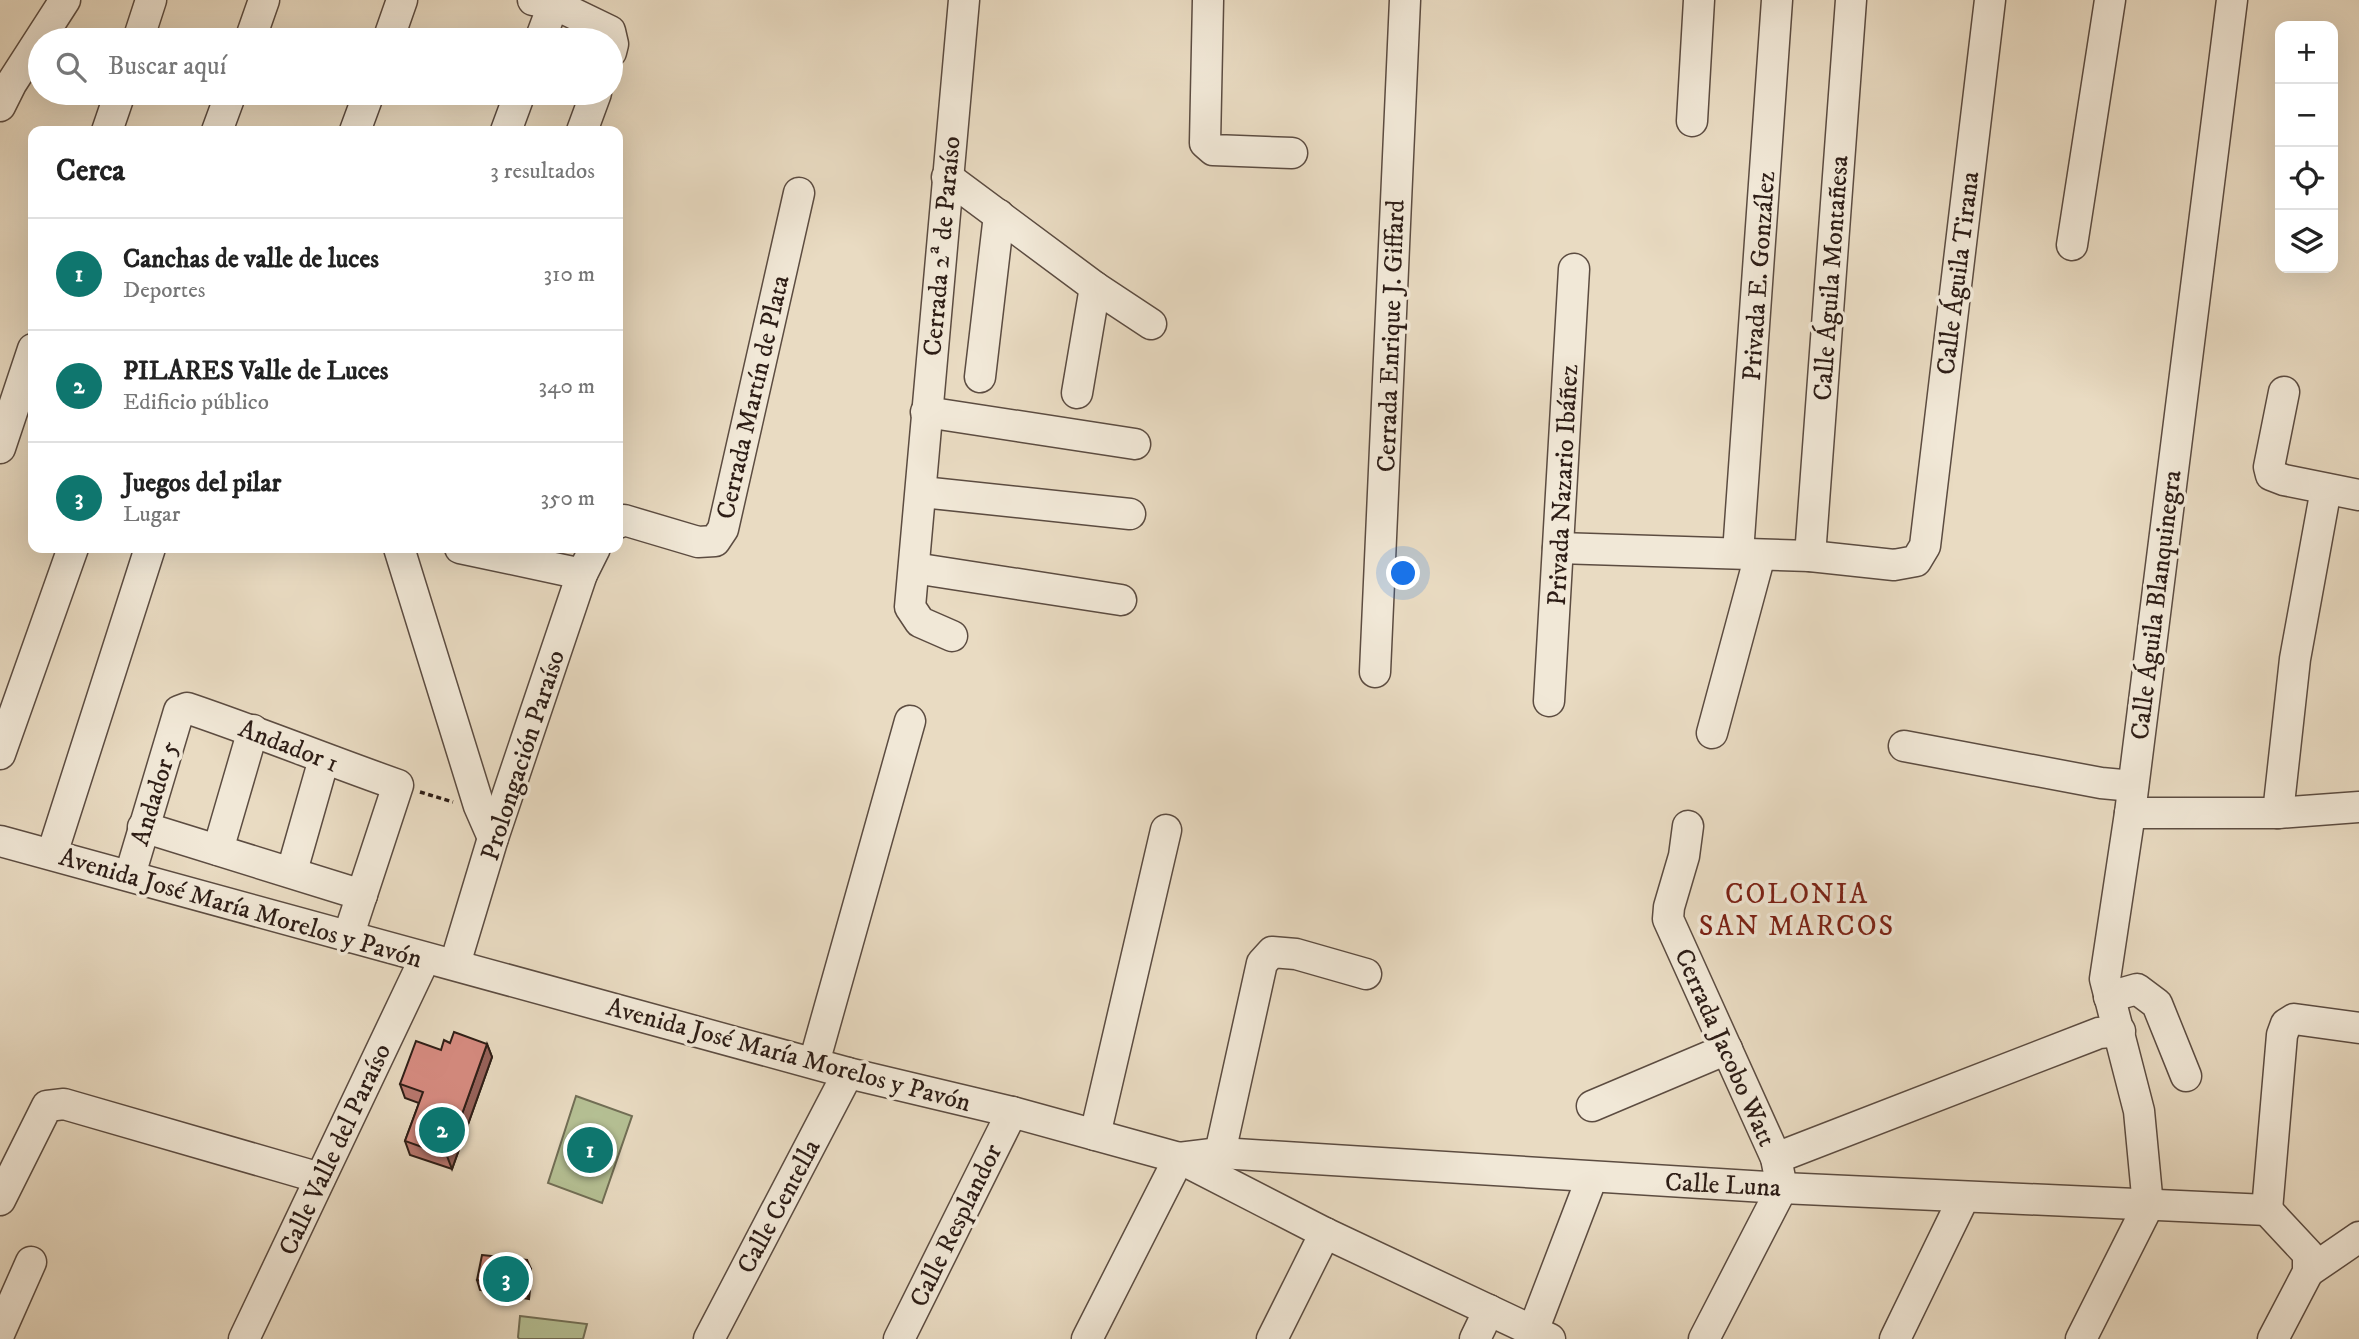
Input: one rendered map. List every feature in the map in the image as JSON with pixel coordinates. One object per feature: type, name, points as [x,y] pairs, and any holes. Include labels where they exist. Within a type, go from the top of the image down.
[{"type":"street","points":[[47,28],[65,0]]},
{"type":"street","points":[[254,28],[264,0]]},
{"type":"street","points":[[392,28],[402,0]]},
{"type":"street","name":"Cerrada 2ª de Paraíso","points":[[952,636],[920,622],[910,607],[964,0]]},
{"type":"street","points":[[1208,0],[1205,142],[1213,150],[1292,153]]},
{"type":"street","name":"Cerrada Enrique J. Giffard","points":[[1375,671],[1405,0]]},
{"type":"street","points":[[1692,121],[1699,0]]},
{"type":"street","name":"Privada E. González","points":[[1712,733],[1749,554],[1777,0]]},
{"type":"street","name":"Calle Águila Montañesa","points":[[1810,556],[1851,0]]},
{"type":"street","name":"Calle Águila Tirana","points":[[1810,556],[1894,565],[1916,561],[1925,546],[1990,0]]},
{"type":"street","points":[[2072,245],[2110,0]]},
{"type":"street","name":"Calle Águila Blanquinegra","points":[[2148,1206],[2139,1111],[2105,979],[2131,800],[2232,0]]},
{"type":"street","points":[[542,28],[547,1],[604,28]]},
{"type":"street","points":[[142,28],[149,5]]},
{"type":"street","points":[[0,106],[28,57]]},
{"type":"street","points":[[109,126],[116,105]]},
{"type":"street","points":[[219,126],[227,105]]},
{"type":"street","points":[[357,126],[365,105]]},
{"type":"street","points":[[508,126],[516,105]]},
{"type":"street","points":[[584,126],[592,105]]},
{"type":"street","points":[[947,177],[1095,287],[1151,324]]},
{"type":"street","name":"Cerrada Martín de Plata","points":[[623,520],[698,542],[715,541],[723,529],[799,193]]},
{"type":"street","points":[[980,377],[999,215]]},
{"type":"street","name":"Privada Nazario Ibáñez","points":[[1549,701],[1574,269]]},
{"type":"street","points":[[1077,393],[1095,287]]},
{"type":"street","points":[[0,448],[28,364]]},
{"type":"street","points":[[2284,392],[2269,467],[2271,475],[2359,495]]},
{"type":"street","points":[[926,412],[1135,444]]},
{"type":"street","points":[[2278,814],[2295,659],[2326,489]]},
{"type":"street","points":[[922,492],[1130,514]]},
{"type":"street","points":[[1558,548],[1810,556]]},
{"type":"street","points":[[0,754],[71,553]]},
{"type":"street","points":[[52,854],[148,553]]},
{"type":"street","points":[[402,553],[479,806],[493,838]]},
{"type":"street","points":[[509,553],[588,561]]},
{"type":"street","name":"Prolongación Paraíso","points":[[456,964],[493,838],[588,561]]},
{"type":"street","points":[[914,568],[1121,600]]},
{"type":"street","name":"Andador 1","points":[[179,710],[187,708],[253,730],[398,785],[362,895]]},
{"type":"street","name":"Andador 5","points":[[130,875],[179,710]]},
{"type":"street","points":[[814,1063],[910,721]]},
{"type":"street","points":[[218,850],[253,730]]},
{"type":"street","points":[[1904,746],[2101,783],[2131,800],[2278,814],[2359,807]]},
{"type":"street","points":[[292,871],[324,759]]},
{"type":"street","name":"Cerrada Jacobo Watt","points":[[1688,826],[1684,856],[1668,919],[1776,1158],[1782,1188]]},
{"type":"street","points":[[144,827],[362,895],[348,937]]},
{"type":"street","points":[[1095,1135],[1166,830]]},
{"type":"street","name":"Avenida José María Morelos y Pavón","points":[[3,851],[52,854],[848,1073],[1012,1112],[1180,1158],[1325,1233],[1541,1335]]},
{"type":"street","points":[[1220,1153],[1262,963],[1272,952],[1296,954],[1366,974]]},
{"type":"street","name":"Calle Valle del Paraíso","points":[[244,1339],[425,958]]},
{"type":"street","points":[[2109,997],[2137,989],[2157,1004],[2186,1076]]},
{"type":"street","points":[[2273,1339],[2308,1272],[2308,1254],[2267,1210],[2282,1035],[2286,1024],[2294,1019],[2359,1028]]},
{"type":"street","points":[[1776,1158],[2099,1033],[2120,1031]]},
{"type":"street","points":[[1592,1106],[1727,1049]]},
{"type":"street","name":"Calle Centella","points":[[709,1339],[848,1073]]},
{"type":"street","points":[[0,1200],[47,1106],[64,1104],[320,1178]]},
{"type":"street","name":"Calle Resplandor","points":[[899,1339],[1012,1112]]},
{"type":"street","name":"Calle Luna","points":[[1180,1158],[1220,1153],[1782,1188],[2267,1210]]},
{"type":"street","points":[[1087,1339],[1180,1158]]},
{"type":"street","points":[[1541,1335],[1592,1177]]},
{"type":"street","points":[[1704,1339],[1782,1188]]},
{"type":"street","points":[[1895,1339],[1964,1197]]},
{"type":"street","points":[[2081,1339],[2148,1206]]},
{"type":"street","points":[[1272,1339],[1325,1233]]},
{"type":"street","points":[[2308,1272],[2359,1237]]},
{"type":"street","points":[[0,1332],[30,1262]]},
{"type":"street","points":[[1475,1339],[1489,1311]]},
{"type":"green space","points":[[576,1096],[632,1116],[602,1203],[548,1183]]},
{"type":"green space","points":[[520,1316],[587,1324],[583,1339],[519,1339]]},
{"type":"building","points":[[454,1032],[487,1044],[447,1156],[405,1141],[423,1092],[400,1084],[416,1041],[441,1050],[444,1040],[450,1043]]},
{"type":"building","points":[[482,1255],[527,1260],[525,1290],[477,1280]]},
{"type":"place","name":"PILARES Valle de Luces","points":[[442,1130]]},
{"type":"place","name":"Canchas de valle de luces","points":[[590,1150]]},
{"type":"place","name":"Juegos del pilar","points":[[506,1279]]},
{"type":"district","name":"COLONIA SAN MARCOS","points":[[1797,909]]}]
